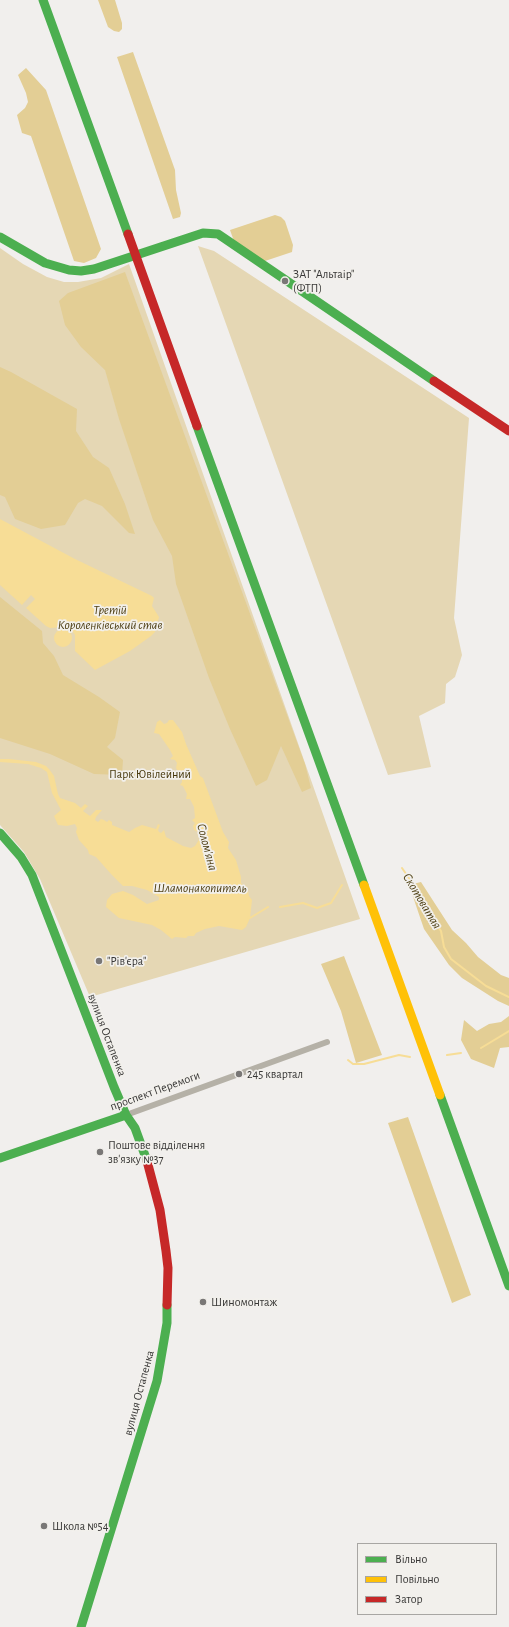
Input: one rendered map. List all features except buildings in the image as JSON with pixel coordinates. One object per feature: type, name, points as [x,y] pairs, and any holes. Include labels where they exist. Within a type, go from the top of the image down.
[{"type":"street","points":[[43,0],[509,1286]]},
{"type":"street","points":[[0,237],[38,260],[74,271],[94,269],[203,233],[218,234],[509,431]]},
{"type":"street","name":"вулиця Остапенка","points":[[0,833],[21,857],[32,875],[114,1087],[126,1115],[135,1128],[143,1148],[154,1181],[160,1210],[168,1268],[167,1323],[157,1380],[81,1627]]},
{"type":"street","name":"проспект Перемоги","points":[[0,1158],[126,1115],[328,1042]]},
{"type":"green space","points":[[198,246],[214,251],[469,418],[454,618],[462,655],[455,677],[446,684],[445,703],[419,716],[431,767],[388,775]]},
{"type":"green space","name":"Парк Ювілейний","points":[[0,248],[23,264],[47,277],[64,282],[78,282],[101,278],[129,264],[360,919],[90,997],[40,879],[24,852],[0,825]]},
{"type":"shaded area","points":[[98,0],[115,0],[122,23],[122,29],[119,32],[108,27]]},
{"type":"shaded area","points":[[133,52],[175,170],[176,190],[181,213],[180,217],[173,219],[117,57]]},
{"type":"shaded area","points":[[26,68],[46,90],[101,249],[96,258],[84,263],[74,261],[31,136],[22,133],[17,115],[25,108],[28,102],[26,93],[18,75]]},
{"type":"shaded area","points":[[275,215],[281,217],[285,221],[293,245],[292,252],[262,262],[235,244],[230,230]]},
{"type":"shaded area","points":[[125,272],[305,764],[311,788],[302,792],[281,746],[267,780],[256,786],[209,678],[176,584],[172,556],[153,520],[119,419],[105,370],[81,347],[65,325],[59,301],[68,293]]},
{"type":"shaded area","points":[[0,367],[77,409],[76,431],[93,457],[109,468],[125,504],[135,534],[129,533],[102,506],[85,499],[78,503],[65,525],[41,529],[15,519],[5,497],[0,495]]},
{"type":"shaded area","points":[[0,597],[42,631],[43,643],[54,656],[63,675],[120,712],[115,738],[107,747],[123,760],[122,775],[94,774],[50,754],[0,738]]},
{"type":"shaded area","points":[[421,882],[452,930],[478,957],[501,975],[509,978],[509,1006],[498,1001],[462,978],[449,965],[424,929],[409,885]]},
{"type":"shaded area","points":[[344,956],[382,1055],[356,1063],[341,1011],[321,964]]},
{"type":"shaded area","points":[[509,1016],[509,1047],[500,1048],[494,1068],[471,1059],[461,1040],[464,1020],[477,1031],[489,1024],[501,1022]]},
{"type":"shaded area","points":[[408,1117],[471,1295],[452,1303],[388,1123]]},
{"type":"water","name":"Третій Короленківський став","points":[[0,519],[75,559],[152,596],[154,598],[152,606],[159,617],[155,632],[130,651],[95,670],[75,651],[75,635],[71,629],[65,627],[50,628],[46,626],[26,608],[35,599],[31,595],[22,605],[0,585]]},
{"type":"water","points":[[63,629],[69,632],[72,638],[69,644],[63,647],[57,644],[54,638],[57,632]]},
{"type":"water","name":"Шламонакопитель","points":[[160,720],[164,724],[169,720],[173,720],[182,732],[200,776],[203,778],[223,832],[229,842],[228,848],[236,860],[241,877],[241,883],[248,891],[252,900],[250,918],[246,927],[242,930],[219,926],[205,929],[196,933],[194,936],[188,936],[186,938],[175,937],[172,939],[152,925],[119,918],[106,907],[107,900],[112,894],[123,891],[133,895],[147,904],[159,900],[159,897],[147,890],[132,886],[123,886],[96,857],[89,854],[88,850],[79,840],[75,824],[67,826],[58,825],[54,816],[61,810],[52,793],[47,772],[41,768],[28,764],[0,762],[0,759],[9,759],[36,762],[46,766],[54,776],[60,798],[75,803],[81,808],[85,804],[88,806],[83,811],[90,816],[96,810],[102,810],[95,820],[98,822],[101,819],[107,822],[109,820],[112,822],[112,825],[129,832],[142,825],[156,829],[158,824],[160,825],[158,830],[159,832],[161,833],[164,830],[166,837],[183,846],[191,848],[195,846],[200,838],[198,832],[194,830],[193,826],[195,823],[192,820],[195,818],[194,807],[190,799],[186,799],[187,794],[183,786],[180,785],[182,778],[176,768],[177,763],[175,760],[170,759],[173,756],[170,750],[159,734],[154,733],[157,722]]},
{"type":"waterway","name":"Скотоватая","points":[[402,868],[415,887],[418,898],[441,931],[444,947],[451,959],[486,986],[509,997]]},
{"type":"waterway","name":"Солом'яна","points":[[280,907],[303,903],[317,908],[331,903],[342,885]]},
{"type":"waterway","name":"Солом'яна","points":[[248,917],[250,918],[268,907]]},
{"type":"waterway","points":[[481,1048],[509,1031]]},
{"type":"waterway","points":[[447,1055],[461,1053]]},
{"type":"waterway","points":[[348,1060],[353,1064],[364,1064],[399,1055],[410,1057]]},
{"type":"traffic: fast","points":[[43,0],[128,234]]},
{"type":"traffic: fast","points":[[0,237],[45,263],[69,270],[81,271],[94,269],[203,233],[218,234],[434,381]]},
{"type":"traffic: fast","points":[[197,426],[364,885]]},
{"type":"traffic: fast","points":[[0,833],[21,857],[32,875],[114,1087],[126,1115],[135,1128],[147,1161]]},
{"type":"traffic: fast","points":[[440,1095],[509,1286]]},
{"type":"traffic: fast","points":[[0,1158],[126,1115]]},
{"type":"traffic: fast","points":[[81,1627],[157,1381],[167,1323],[167,1305]]},
{"type":"traffic: slow","points":[[364,885],[440,1095]]},
{"type":"traffic: jam","points":[[128,234],[197,426]]},
{"type":"traffic: jam","points":[[434,381],[509,431]]},
{"type":"traffic: jam","points":[[147,1161],[160,1210],[166,1251],[168,1268],[167,1305]]},
{"type":"place","name":"ЗАТ \"Альтаір\" (ФТП)","points":[[285,281]]},
{"type":"place","name":"\"Рів'єра\"","points":[[99,961]]},
{"type":"place","name":"245 квартал","points":[[239,1074]]},
{"type":"place","name":"Поштове відділення зв'язку №37","points":[[100,1152]]},
{"type":"place","name":"Шиномонтаж","points":[[203,1302]]},
{"type":"place","name":"Школа №54","points":[[44,1526]]}]
